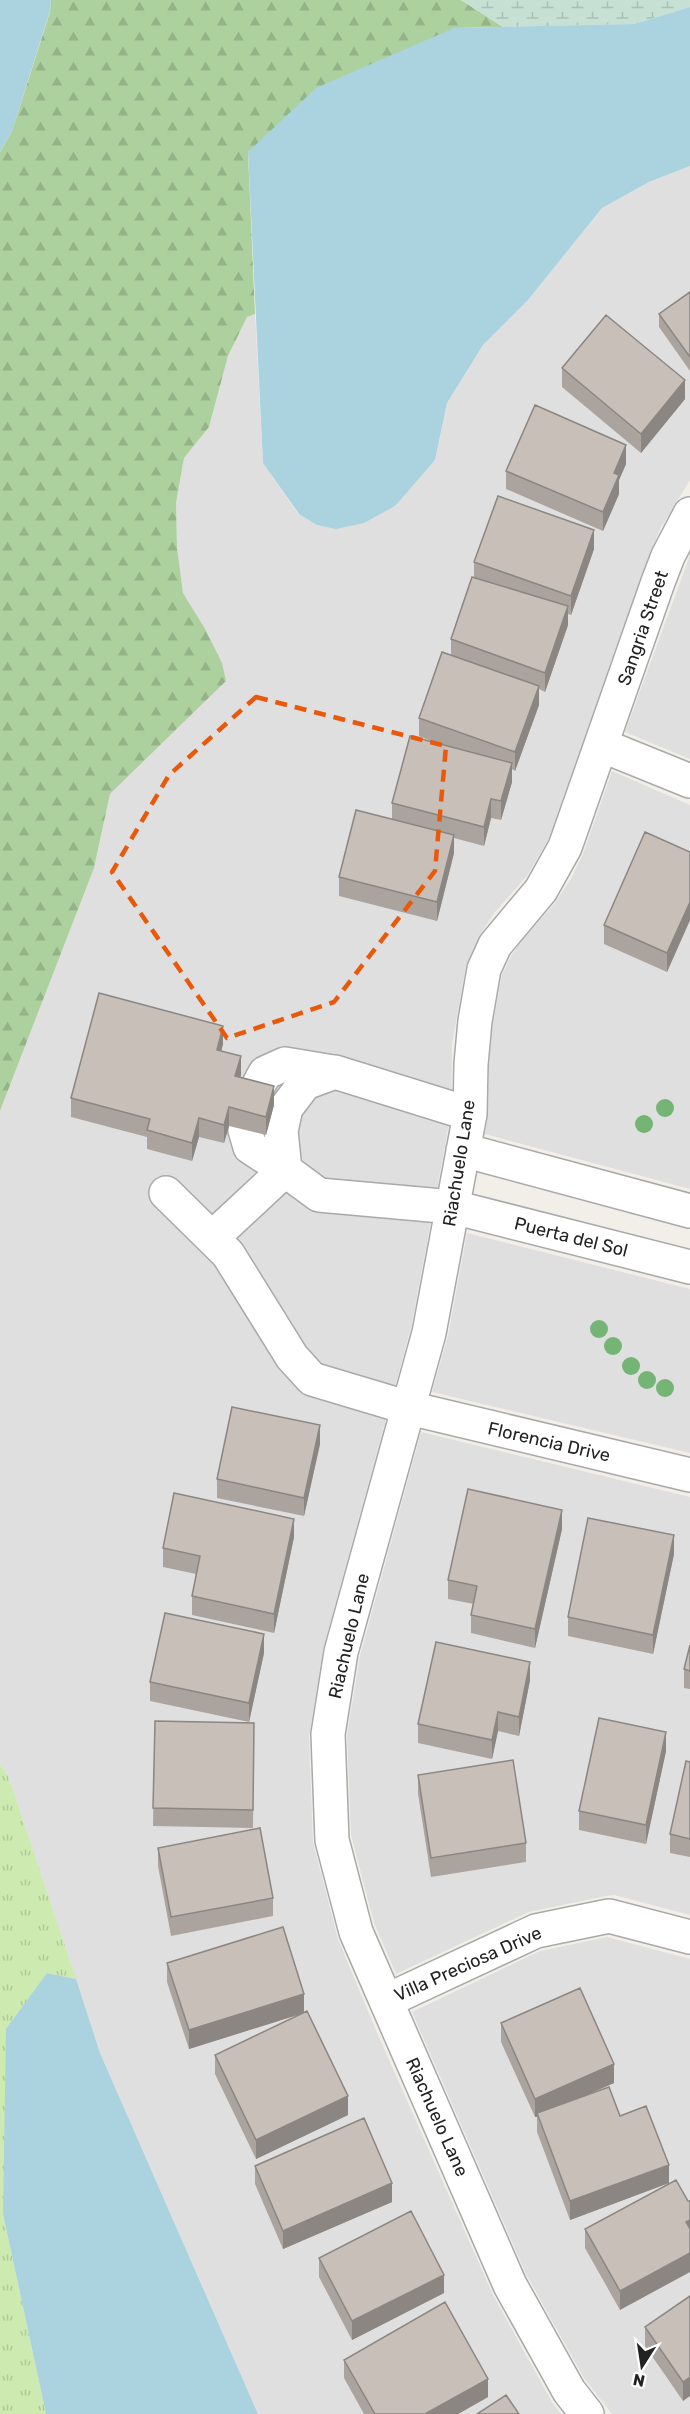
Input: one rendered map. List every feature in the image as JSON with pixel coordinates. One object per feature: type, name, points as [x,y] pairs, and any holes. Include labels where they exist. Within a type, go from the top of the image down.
[{"type":"street","name":"Sangria Street","points":[[471,1065],[475,1021],[484,969],[495,945],[541,890],[565,847],[665,565],[690,514]]},
{"type":"street","points":[[601,745],[690,781]]},
{"type":"street","name":"Puerta del Sol","points":[[335,1072],[285,1064],[266,1073],[248,1114],[250,1147],[320,1195],[453,1208],[690,1267]]},
{"type":"street","name":"Riachuelo Lane","points":[[471,1065],[470,1114],[429,1333],[341,1652],[328,1734],[332,1840],[356,1932],[510,2285],[568,2391],[587,2414]]},
{"type":"street","points":[[213,1238],[285,1170],[281,1131],[286,1108],[305,1083],[335,1072],[470,1114]]},
{"type":"street","points":[[463,1150],[690,1211]]},
{"type":"street","name":"Florencia Drive","points":[[166,1193],[228,1254],[292,1357],[312,1379],[409,1408],[690,1475]]},
{"type":"street","name":"Villa Preciosa Drive","points":[[386,2001],[536,1931],[609,1916],[690,1937]]},
{"type":"highlighted area","points":[[256,697],[446,746],[435,871],[334,1002],[227,1038],[112,872],[169,775]]},
{"type":"shaded area","points":[[690,166],[690,480],[660,529],[642,574],[549,838],[527,876],[495,912],[481,933],[466,965],[452,1045],[451,1113],[411,1328],[323,1649],[309,1737],[313,1842],[338,1939],[493,2295],[552,2402],[561,2414],[258,2414],[100,2053],[9,1778],[0,1764],[0,1111],[94,868],[110,794],[212,695],[204,627],[183,593],[177,547],[176,503],[184,458],[209,427],[228,356],[247,317],[255,314],[263,463],[298,514],[435,461],[447,403],[483,345],[528,300],[602,208],[649,182]]},
{"type":"shaded area","points":[[690,555],[690,759],[625,732]]},
{"type":"shaded area","points":[[612,771],[690,805],[690,1189],[485,1134],[493,1023],[502,975],[522,940],[554,904],[571,879],[583,854]]},
{"type":"shaded area","points":[[467,1233],[690,1289],[690,1453],[432,1392],[448,1336]]},
{"type":"shaded area","points":[[421,1432],[690,1497],[690,1915],[614,1895],[606,1896],[529,1912],[396,1974],[374,1923],[351,1835],[347,1735],[360,1656]]},
{"type":"shaded area","points":[[607,1937],[690,1959],[690,2414],[612,2414],[584,2378],[526,2274],[412,2012],[540,1951]]},
{"type":"green space","points":[[51,0],[461,0],[503,27],[454,28],[248,152],[255,314],[247,317],[228,356],[209,427],[184,458],[176,503],[177,547],[183,593],[222,663],[226,681],[110,794],[94,868],[0,1111],[0,152],[12,131],[50,12]]},
{"type":"green space","points":[[461,0],[690,0],[690,7],[634,24],[503,27]]},
{"type":"green space","points":[[0,1764],[9,1778],[76,1979],[47,1973],[3,2214],[46,2414],[0,2414]]},
{"type":"water","points":[[0,0],[51,0],[50,11],[12,131],[0,152]]},
{"type":"water","points":[[690,7],[690,166],[649,182],[602,208],[528,300],[483,345],[447,403],[435,460],[395,506],[364,523],[336,529],[317,525],[299,514],[263,463],[248,152],[316,88],[454,28],[634,24]]},
{"type":"water","points":[[47,1973],[76,1979],[100,2053],[258,2414],[46,2414],[3,2214],[6,2029]]},
{"type":"building","points":[[690,292],[690,357],[659,314]]},
{"type":"building","points":[[606,315],[685,380],[641,434],[562,368]]},
{"type":"building","points":[[535,405],[626,445],[614,473],[619,475],[603,512],[506,471]]},
{"type":"building","points":[[498,496],[594,530],[571,596],[474,562]]},
{"type":"building","points":[[472,577],[568,606],[545,673],[451,639]]},
{"type":"building","points":[[442,652],[539,686],[515,752],[419,718]]},
{"type":"building","points":[[410,736],[512,763],[501,801],[491,799],[484,827],[392,803]]},
{"type":"building","points":[[356,810],[454,835],[437,902],[339,877]]},
{"type":"building","points":[[645,832],[690,852],[690,902],[667,953],[604,925]]},
{"type":"building","points":[[99,993],[223,1026],[217,1050],[241,1056],[235,1076],[274,1086],[266,1117],[229,1107],[224,1125],[199,1118],[192,1143],[147,1130],[150,1119],[71,1098]]},
{"type":"building","points":[[232,1407],[320,1425],[304,1498],[217,1479]]},
{"type":"building","points":[[468,1489],[562,1510],[535,1629],[471,1615],[477,1586],[448,1580]]},
{"type":"building","points":[[174,1493],[294,1519],[274,1614],[192,1596],[200,1556],[163,1548]]},
{"type":"building","points":[[588,1518],[674,1535],[653,1635],[568,1617]]},
{"type":"building","points":[[165,1613],[264,1634],[249,1703],[150,1682]]},
{"type":"building","points":[[436,1642],[530,1662],[519,1717],[498,1712],[492,1740],[418,1724]]},
{"type":"building","points":[[690,1645],[690,1671],[684,1669]]},
{"type":"building","points":[[599,1718],[666,1732],[646,1825],[579,1811]]},
{"type":"building","points":[[155,1721],[254,1723],[253,1810],[153,1808]]},
{"type":"building","points":[[513,1760],[526,1843],[431,1858],[418,1775]]},
{"type":"building","points":[[686,1761],[690,1762],[690,1839],[670,1834]]},
{"type":"building","points":[[260,1828],[273,1898],[171,1917],[158,1848]]},
{"type":"building","points":[[283,1927],[304,1994],[189,2030],[167,1963]]},
{"type":"building","points":[[580,1988],[614,2064],[535,2099],[501,2023]]},
{"type":"building","points":[[307,2011],[348,2096],[256,2140],[215,2055]]},
{"type":"building","points":[[609,2087],[620,2116],[646,2106],[669,2165],[570,2201],[537,2113]]},
{"type":"building","points":[[364,2118],[392,2183],[283,2231],[255,2166]]},
{"type":"building","points":[[676,2180],[690,2201],[690,2220],[686,2222],[690,2229],[690,2253],[620,2291],[585,2229]]},
{"type":"building","points":[[411,2211],[444,2275],[352,2321],[319,2258]]},
{"type":"building","points":[[690,2296],[690,2377],[683,2382],[645,2327]]},
{"type":"building","points":[[445,2302],[488,2379],[425,2414],[375,2414],[344,2360]]},
{"type":"building","points":[[506,2395],[519,2414],[477,2414]]}]
